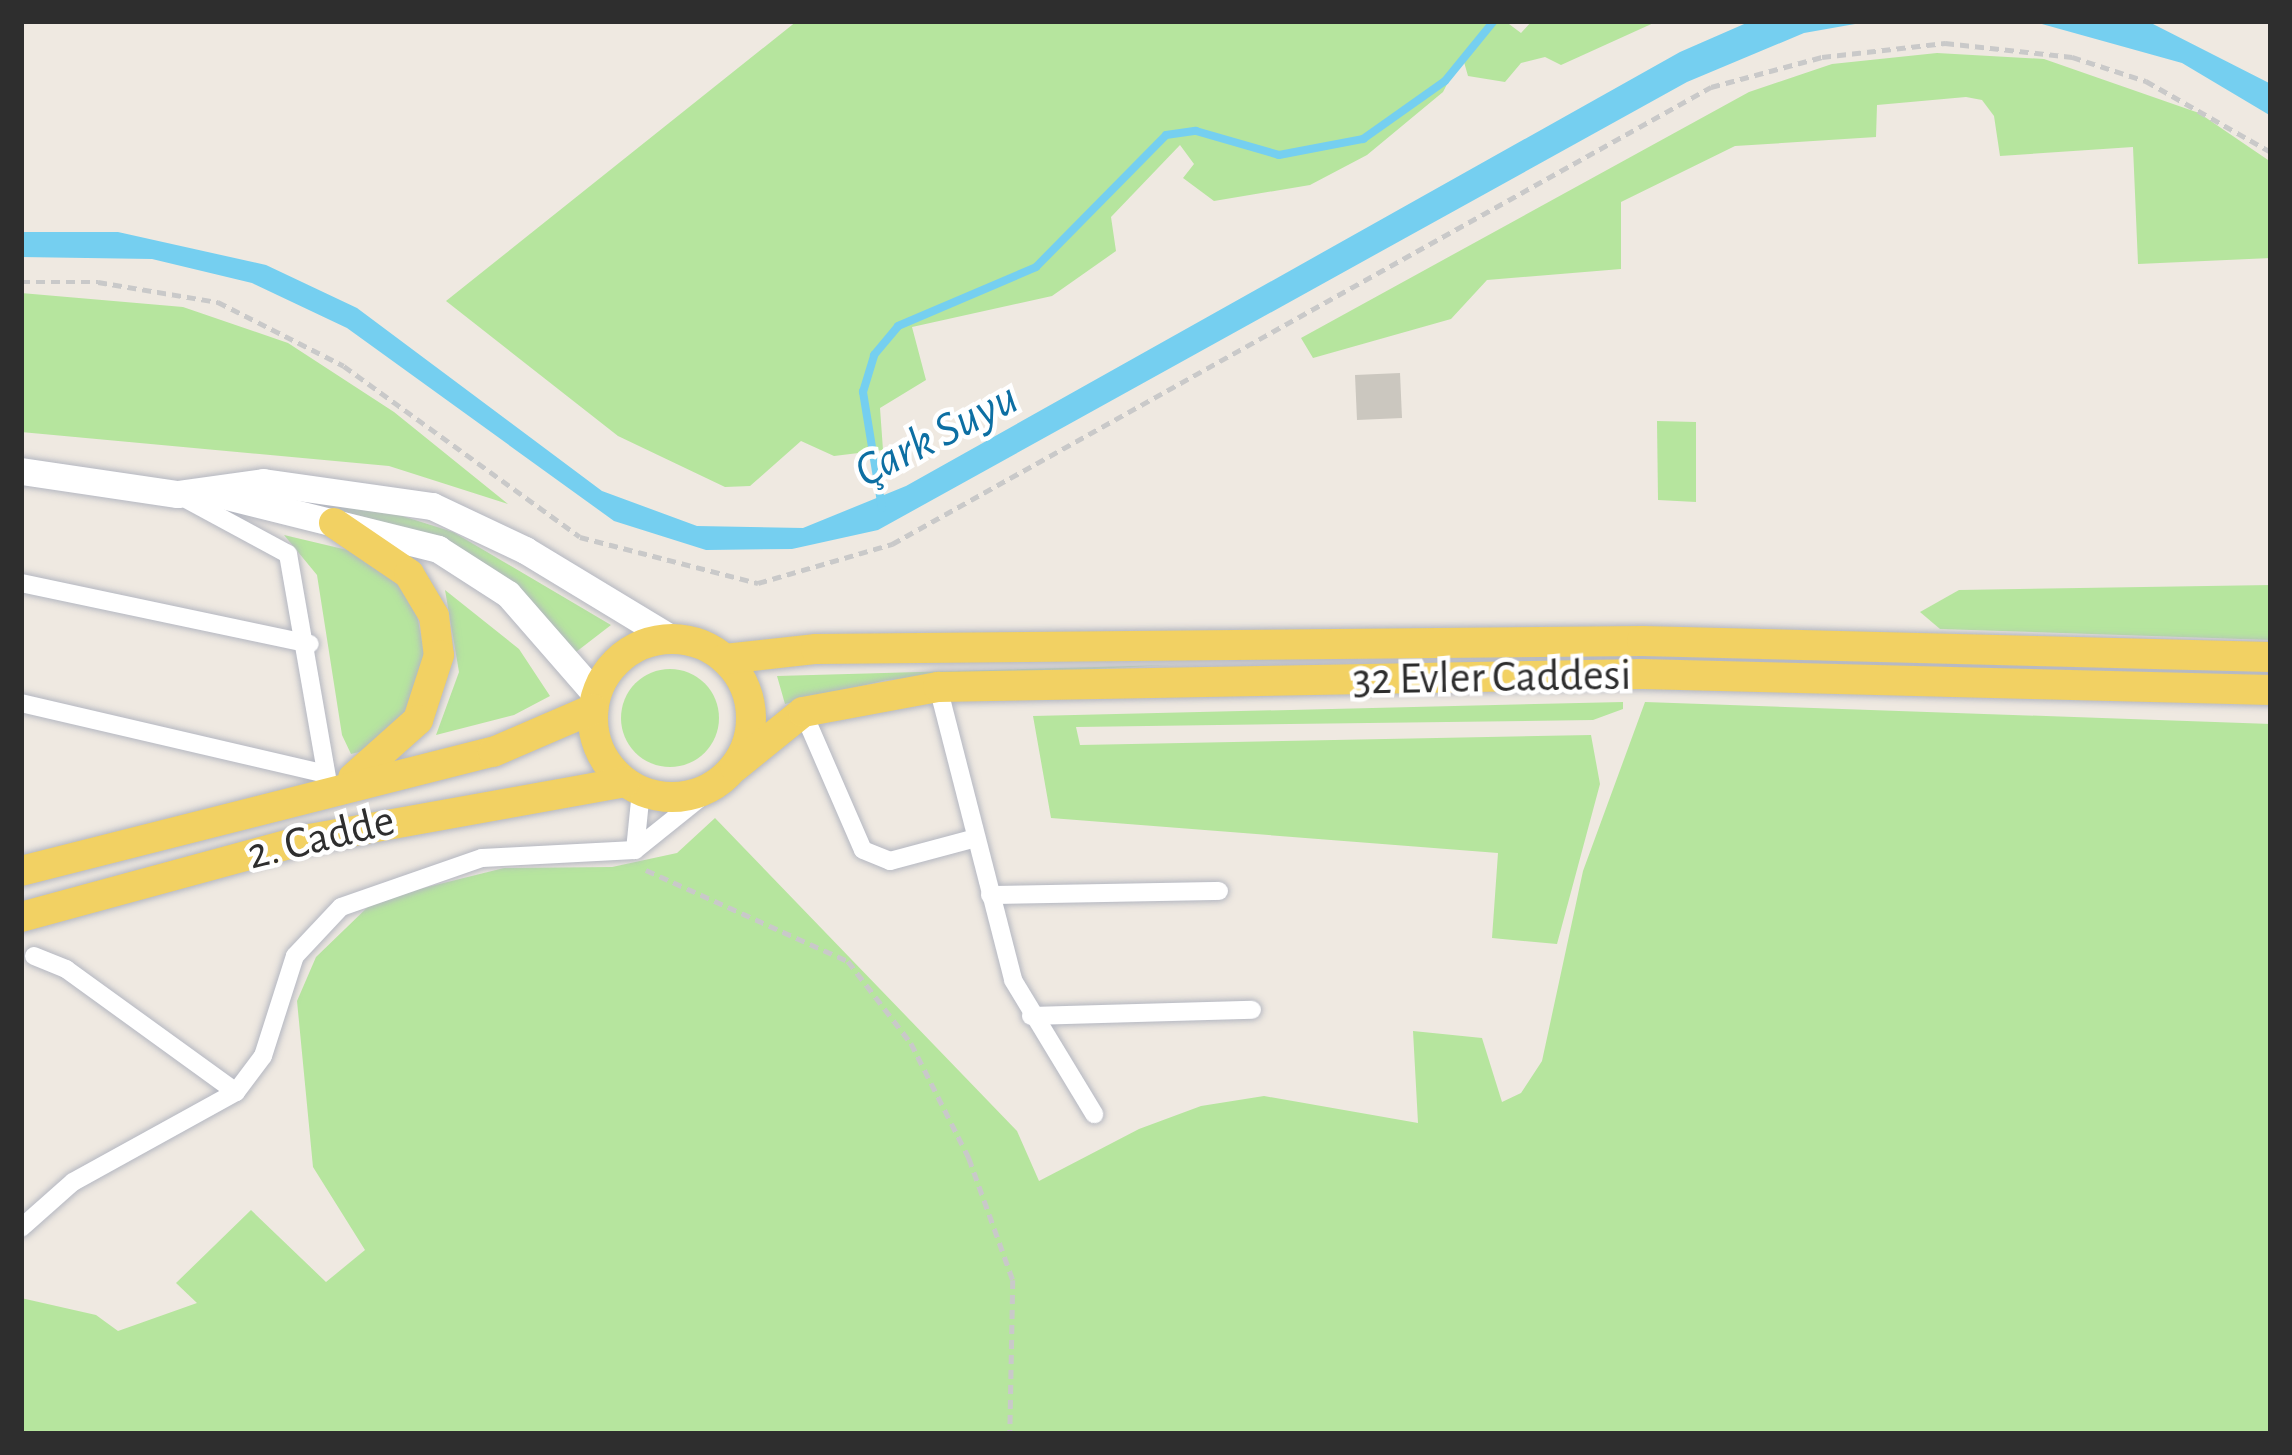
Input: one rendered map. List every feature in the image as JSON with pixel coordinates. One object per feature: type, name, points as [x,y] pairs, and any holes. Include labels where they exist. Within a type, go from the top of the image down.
[{"type":"main road","points":[[21,471],[177,494],[262,482],[432,506],[525,550],[671,639],[725,659],[740,677],[752,724],[726,776],[679,797],[633,787],[595,736],[595,702],[625,654],[671,639]]},
{"type":"main road","points":[[208,492],[438,549],[490,582],[595,702]]},
{"type":"main road","points":[[332,783],[418,720],[439,655],[434,616],[409,574],[334,523]]},
{"type":"main road","name":"32 Evler Caddesi","points":[[725,659],[816,649],[1642,640],[2271,657]]},
{"type":"main road","name":"32 Evler Caddesi","points":[[726,776],[803,712],[938,687],[1642,674],[2271,690]]},
{"type":"main road","name":"2. Cadde","points":[[21,871],[332,783],[493,752],[595,702]]},
{"type":"main road","name":"2. Cadde","points":[[21,917],[349,830],[633,787]]},
{"type":"street","points":[[21,703],[332,783],[310,644],[288,554],[177,494]]},
{"type":"street","points":[[21,583],[310,644]]},
{"type":"street","points":[[938,687],[990,895],[1031,1016],[1094,1114]]},
{"type":"street","points":[[803,712],[863,850],[890,861],[976,838]]},
{"type":"street","points":[[21,1228],[74,1182],[236,1092],[263,1056],[295,956],[341,908],[482,858],[627,853],[726,776]]},
{"type":"street","points":[[627,853],[633,787]]},
{"type":"street","points":[[990,895],[1219,891]]},
{"type":"street","points":[[34,956],[66,969],[236,1092]]},
{"type":"street","points":[[1031,1016],[1252,1010]]},
{"type":"path","points":[[21,282],[98,282],[218,302],[344,366],[580,537],[758,583],[892,544],[1711,87],[1822,57],[1945,43],[2072,57],[2146,81],[2271,152]]},
{"type":"path","points":[[627,853],[848,962],[911,1043],[969,1158],[1013,1280],[1010,1434]]},
{"type":"green space","points":[[797,21],[1505,21],[1521,33],[1532,21],[1658,21],[1561,65],[1545,57],[1521,63],[1505,82],[1468,76],[1462,55],[1443,92],[1367,155],[1310,185],[1214,201],[1183,178],[1194,164],[1180,145],[1111,217],[1116,251],[1052,296],[912,327],[926,380],[880,408],[883,450],[834,456],[801,441],[750,486],[725,487],[618,436],[446,301]]},
{"type":"green space","points":[[1937,53],[2044,59],[2199,113],[2271,162],[2271,258],[2138,264],[2133,147],[2000,156],[1994,116],[1982,100],[1966,97],[1877,105],[1876,137],[1735,146],[1621,202],[1621,269],[1487,280],[1451,319],[1313,358],[1301,338],[1749,92],[1832,64]]},
{"type":"green space","points":[[21,293],[183,307],[288,343],[394,412],[508,504],[389,466],[21,432]]},
{"type":"green space","points":[[1657,421],[1696,422],[1696,502],[1658,500]]},
{"type":"green space","points":[[305,501],[364,504],[453,532],[611,625],[576,652],[518,589],[429,535]]},
{"type":"green space","points":[[284,535],[360,553],[401,584],[416,609],[426,664],[416,705],[371,749],[351,754],[342,735],[317,575]]},
{"type":"green space","points":[[2271,585],[2271,640],[1940,629],[1920,612],[1959,590]]},
{"type":"green space","points":[[445,590],[519,649],[550,696],[514,715],[436,735],[459,672]]},
{"type":"green space","points":[[1169,665],[887,680],[785,704],[777,676]]},
{"type":"green space","points":[[660,669],[680,669],[705,683],[716,699],[716,737],[705,753],[680,767],[660,767],[629,745],[621,728],[621,708],[643,677]]},
{"type":"green space","points":[[1623,702],[1623,709],[1593,720],[1076,727],[1080,745],[1591,735],[1600,784],[1557,944],[1492,938],[1498,853],[1051,818],[1033,716]]},
{"type":"green space","points":[[1645,702],[2271,724],[2271,1434],[21,1434],[21,1298],[96,1315],[118,1331],[197,1303],[176,1283],[251,1210],[326,1282],[365,1250],[313,1167],[297,1001],[316,957],[375,900],[504,868],[612,867],[677,853],[715,818],[1017,1131],[1039,1181],[1139,1129],[1201,1106],[1264,1096],[1418,1123],[1413,1031],[1482,1038],[1502,1102],[1521,1093],[1542,1061],[1583,871]]},
{"type":"water","points":[[1751,21],[1872,21],[1804,33],[1687,82],[878,530],[792,549],[706,550],[614,521],[347,328],[252,283],[152,259],[21,257],[21,232],[118,232],[266,265],[357,308],[602,491],[697,526],[803,528],[906,486],[1680,52]]},
{"type":"water","points":[[2031,21],[2153,24],[2271,84],[2271,116],[2182,63]]},
{"type":"building","points":[[1400,373],[1402,418],[1357,420],[1355,375]]},
{"type":"waterway","name":"Çark Suyu","points":[[882,508],[863,392],[874,355],[898,326],[1036,267],[1166,135],[1196,131],[1279,155],[1363,139],[1445,81],[1494,21]]}]
